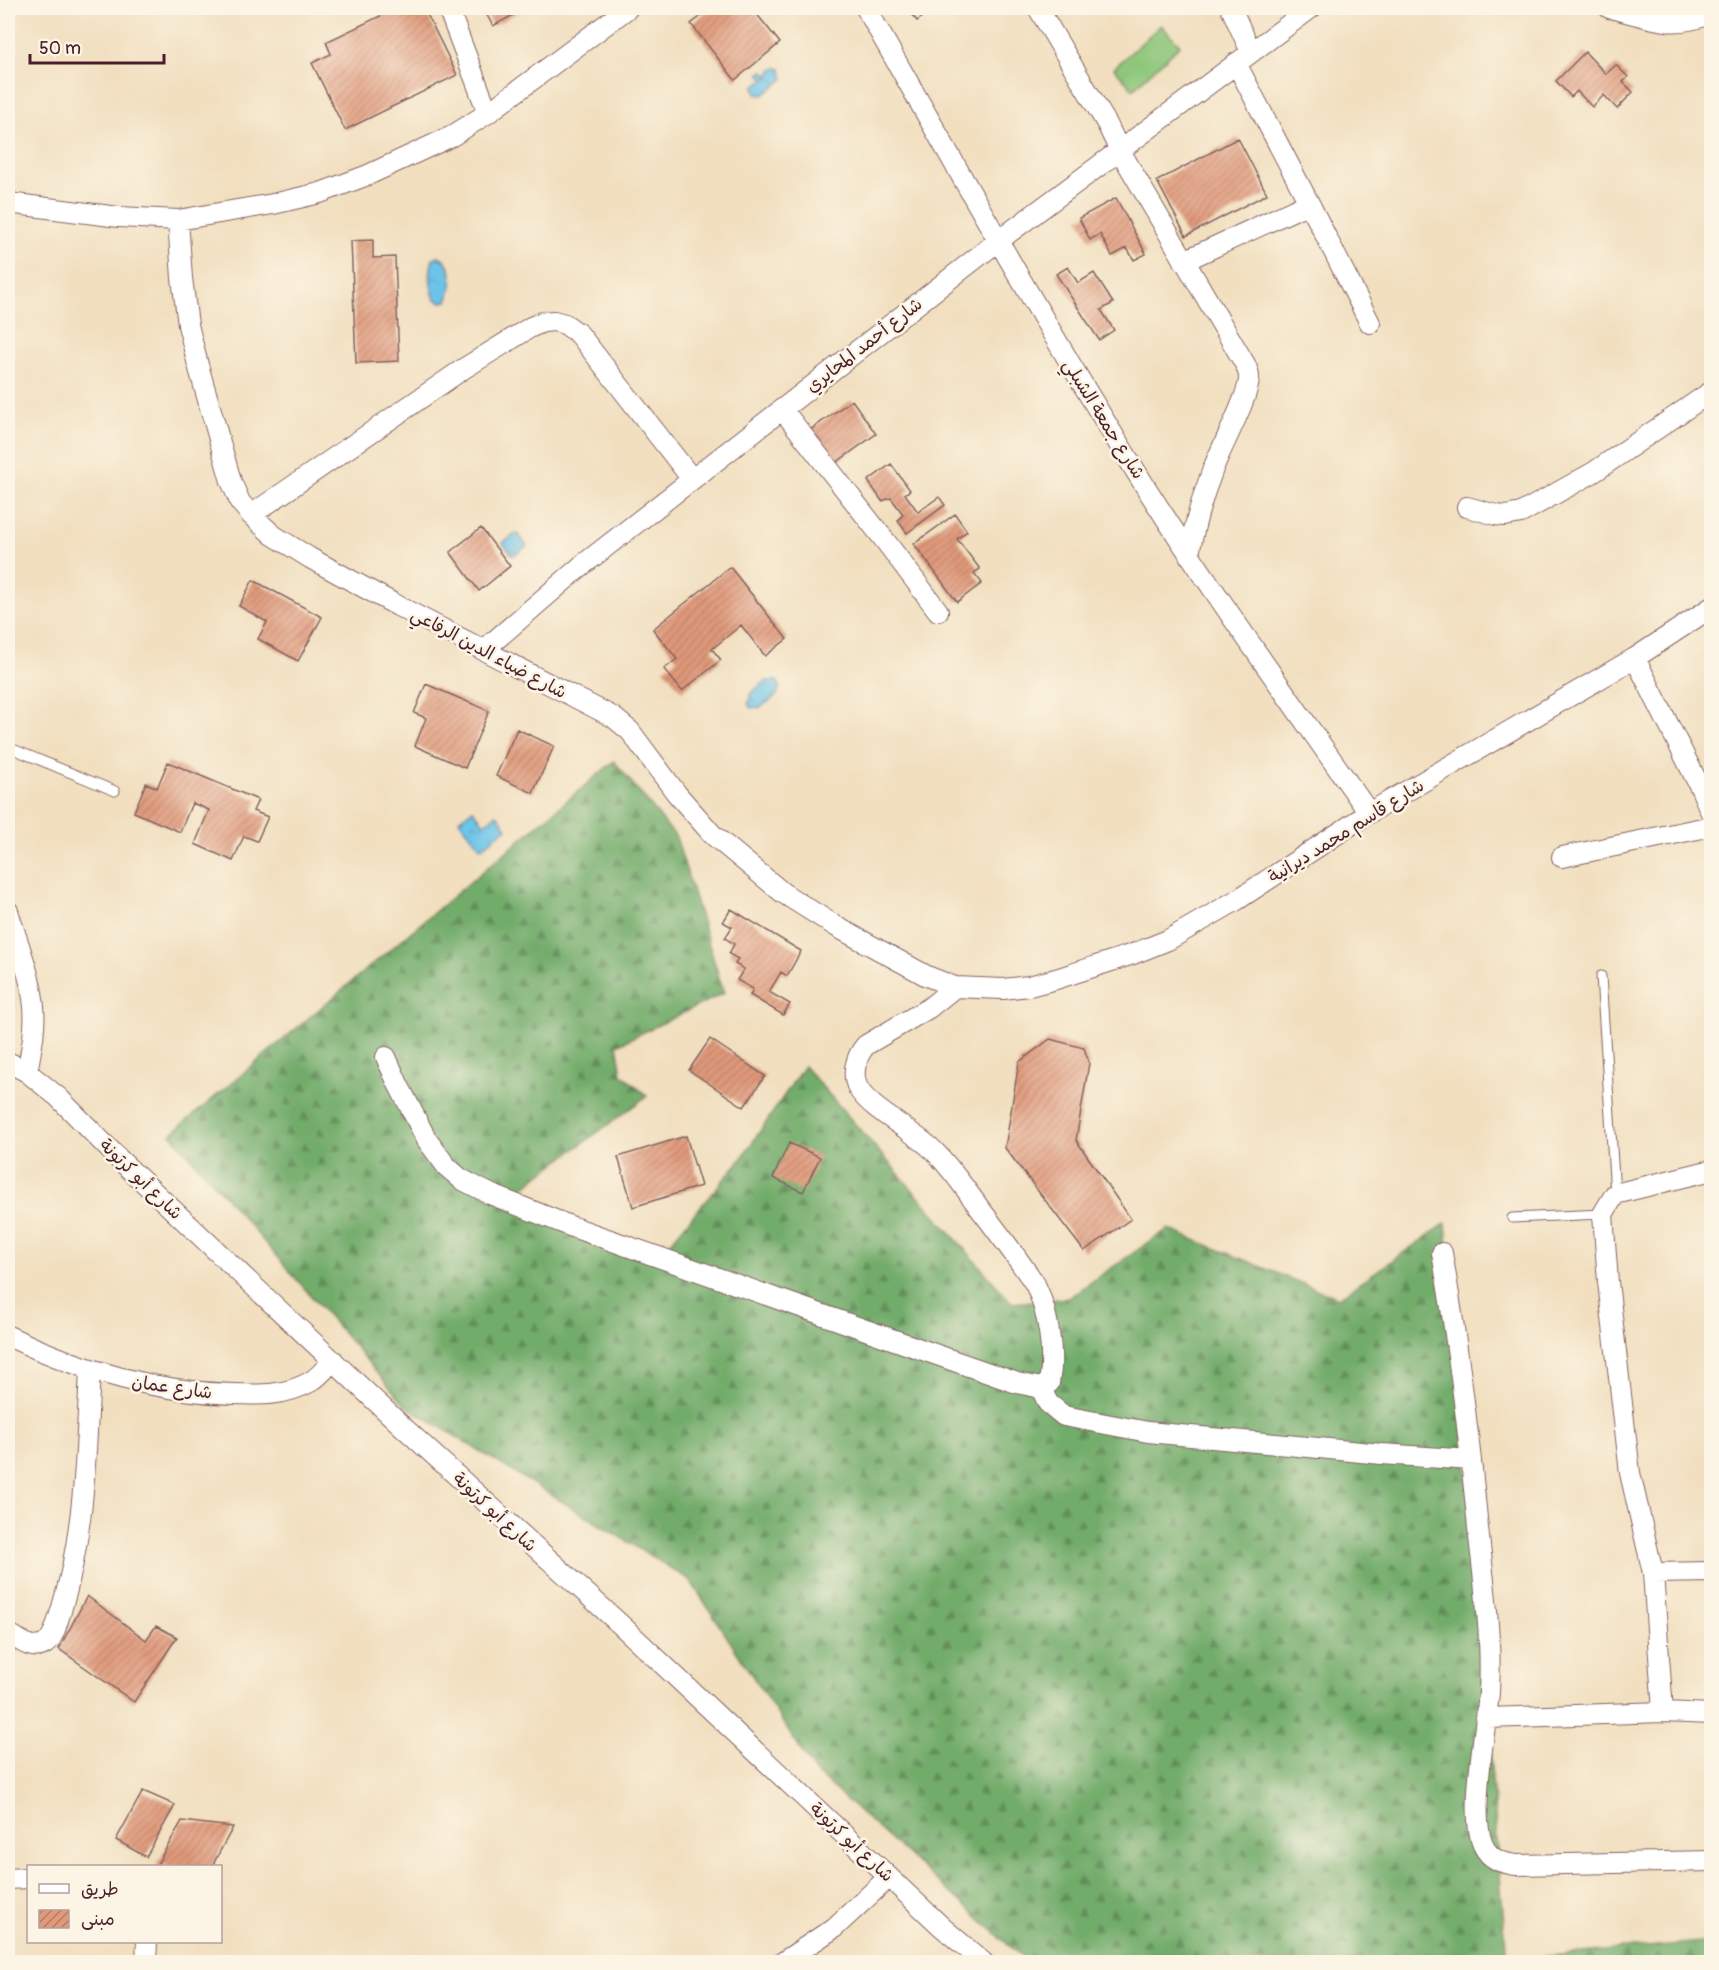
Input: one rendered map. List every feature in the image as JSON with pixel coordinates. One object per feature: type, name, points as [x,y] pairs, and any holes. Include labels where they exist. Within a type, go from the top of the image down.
[{"type":"street","points":[[448,8],[488,113]]},
{"type":"street","points":[[8,203],[119,217],[178,220],[320,193],[411,157],[452,136],[488,113],[628,8]]},
{"type":"street","name":"شارع جمعة الشبلي","points":[[866,8],[1068,361],[1189,555],[1369,813]]},
{"type":"street","points":[[1038,8],[1245,364],[1249,379],[1246,394],[1213,470],[1193,529],[1189,555]]},
{"type":"street","points":[[1231,8],[1244,57],[1309,203],[1370,323]]},
{"type":"street","name":"شارع أحمد المحايري","points":[[485,649],[580,567],[692,478],[1119,149],[1311,8]]},
{"type":"street","points":[[1609,8],[1654,21],[1697,19],[1712,13]]},
{"type":"street","points":[[1184,261],[1309,203]]},
{"type":"street","name":"شارع ضياء الدين الرفاعي","points":[[178,220],[188,325],[231,481],[240,501],[251,515],[273,535],[310,558],[398,606],[485,649],[540,681],[613,717],[630,731],[677,794],[713,835],[783,893],[818,916],[919,971],[955,987]]},
{"type":"street","points":[[251,515],[463,369],[531,327],[543,322],[554,321],[565,324],[579,334],[692,478]]},
{"type":"street","points":[[1467,507],[1505,516],[1521,513],[1593,472],[1712,391]]},
{"type":"street","points":[[782,409],[938,611]]},
{"type":"street","name":"شارع قاسم محمد ديرانية","points":[[955,987],[982,990],[1029,986],[1094,967],[1168,940],[1237,900],[1369,813],[1635,658],[1712,607]]},
{"type":"street","points":[[1635,658],[1712,815]]},
{"type":"street","points":[[1562,857],[1712,826]]},
{"type":"street","points":[[8,911],[28,976],[34,1006],[34,1027],[27,1072]]},
{"type":"street","points":[[386,1057],[427,1140],[447,1167],[461,1179],[490,1194],[582,1230],[1017,1383],[1041,1388],[1049,1383],[1052,1370],[1046,1315],[1035,1284],[951,1169],[919,1137],[869,1102],[857,1086],[855,1078],[856,1061],[866,1046],[930,1008],[955,987]]},
{"type":"street","name":"شارع أبو كرتونة","points":[[8,1062],[27,1072],[58,1097],[120,1160],[502,1519],[684,1684],[983,1962]]},
{"type":"street","points":[[1663,1712],[1653,1573],[1635,1496],[1625,1433],[1608,1282],[1604,1214],[1616,1194],[1712,1170]]},
{"type":"street","points":[[1442,1253],[1459,1361],[1471,1460],[1489,1648],[1490,1680],[1478,1818],[1482,1843],[1492,1858],[1516,1865],[1712,1861]]},
{"type":"street","name":"شارع عمان","points":[[8,1336],[90,1370],[168,1389],[206,1393],[263,1395],[286,1392],[311,1381],[333,1360]]},
{"type":"street","points":[[8,1633],[30,1646],[39,1646],[49,1640],[55,1629],[79,1528],[86,1456],[90,1370]]},
{"type":"street","points":[[1041,1388],[1048,1403],[1064,1416],[1148,1432],[1471,1460]]},
{"type":"street","points":[[1653,1573],[1712,1572]]},
{"type":"street","points":[[1487,1718],[1663,1712],[1712,1714]]},
{"type":"street","points":[[783,1962],[834,1928],[889,1877]]},
{"type":"street","points":[[8,1879],[27,1878]]},
{"type":"street","points":[[146,1962],[147,1943]]},
{"type":"lane","points":[[8,747],[115,791]]},
{"type":"lane","points":[[1601,976],[1616,1194]]},
{"type":"lane","points":[[1512,1218],[1604,1214]]},
{"type":"green space","points":[[1161,25],[1180,45],[1133,89],[1114,68]]},
{"type":"green space","points":[[614,761],[676,837],[724,993],[617,1045],[622,1074],[647,1096],[503,1202],[663,1251],[742,1158],[804,1066],[1012,1303],[1068,1298],[1168,1229],[1338,1298],[1446,1223],[1507,1960],[1711,1941],[1711,1962],[1028,1962],[815,1772],[690,1580],[406,1406],[171,1134]]},
{"type":"water","points":[[773,69],[781,69],[784,79],[763,95],[756,94],[754,86],[764,80],[760,73],[764,71],[768,77]]},
{"type":"water","points":[[438,256],[444,259],[451,276],[449,296],[447,301],[442,302],[435,299],[431,279],[433,259]]},
{"type":"water","points":[[517,533],[527,546],[513,556],[503,543]]},
{"type":"water","points":[[766,681],[777,681],[780,686],[777,695],[760,708],[751,708],[748,704],[751,699],[750,694]]},
{"type":"water","points":[[473,809],[484,824],[497,814],[507,828],[481,848],[459,820]]},
{"type":"building","points":[[397,8],[424,8],[457,75],[345,130],[312,63],[331,54],[326,42]]},
{"type":"building","points":[[483,8],[526,8],[493,26]]},
{"type":"building","points":[[712,8],[752,8],[780,43],[735,80],[691,24]]},
{"type":"building","points":[[906,8],[935,8],[917,21]]},
{"type":"building","points":[[1585,52],[1606,74],[1616,65],[1628,77],[1623,82],[1633,92],[1617,109],[1604,95],[1592,107],[1577,91],[1571,97],[1556,81]]},
{"type":"building","points":[[1238,138],[1267,194],[1186,236],[1157,181]]},
{"type":"building","points":[[1116,198],[1146,254],[1134,260],[1127,248],[1112,256],[1100,234],[1090,240],[1079,218]]},
{"type":"building","points":[[373,240],[373,258],[395,257],[399,361],[356,363],[351,241]]},
{"type":"building","points":[[1068,267],[1078,283],[1094,273],[1113,303],[1101,310],[1114,330],[1099,340],[1056,274]]},
{"type":"building","points":[[852,400],[876,434],[833,465],[809,431]]},
{"type":"building","points":[[891,464],[910,490],[905,494],[918,512],[939,497],[945,505],[907,533],[898,521],[903,514],[891,498],[882,501],[868,481]]},
{"type":"building","points":[[955,514],[967,531],[957,539],[980,569],[974,573],[982,583],[957,602],[914,544]]},
{"type":"building","points":[[481,528],[510,566],[479,591],[450,552]]},
{"type":"building","points":[[730,567],[787,639],[765,656],[741,625],[712,649],[721,660],[682,691],[664,669],[677,659],[653,629]]},
{"type":"building","points":[[253,580],[322,617],[298,661],[258,639],[267,622],[239,606]]},
{"type":"building","points":[[426,684],[489,711],[465,768],[415,746],[426,718],[414,713]]},
{"type":"building","points":[[517,729],[554,746],[533,793],[496,776]]},
{"type":"building","points":[[168,762],[258,800],[253,811],[268,817],[257,841],[244,836],[233,861],[195,844],[209,810],[192,803],[180,832],[134,812],[146,783],[157,788]]},
{"type":"building","points":[[731,909],[801,951],[787,976],[781,972],[769,992],[790,1004],[783,1015],[750,995],[753,989],[737,980],[744,969],[735,964],[738,959],[729,954],[734,944],[725,938],[732,927],[723,922]]},
{"type":"building","points":[[710,1039],[765,1076],[744,1107],[689,1070]]},
{"type":"building","points":[[1050,1039],[1084,1048],[1089,1063],[1076,1140],[1131,1219],[1084,1251],[1005,1148],[1019,1062]]},
{"type":"building","points":[[686,1136],[701,1186],[633,1207],[618,1157]]},
{"type":"building","points":[[789,1143],[820,1157],[803,1192],[773,1178]]},
{"type":"building","points":[[87,1596],[146,1640],[156,1626],[177,1637],[134,1702],[59,1649]]},
{"type":"building","points":[[143,1791],[175,1805],[146,1857],[116,1840]]},
{"type":"building","points":[[182,1821],[233,1827],[213,1865],[157,1865]]}]
